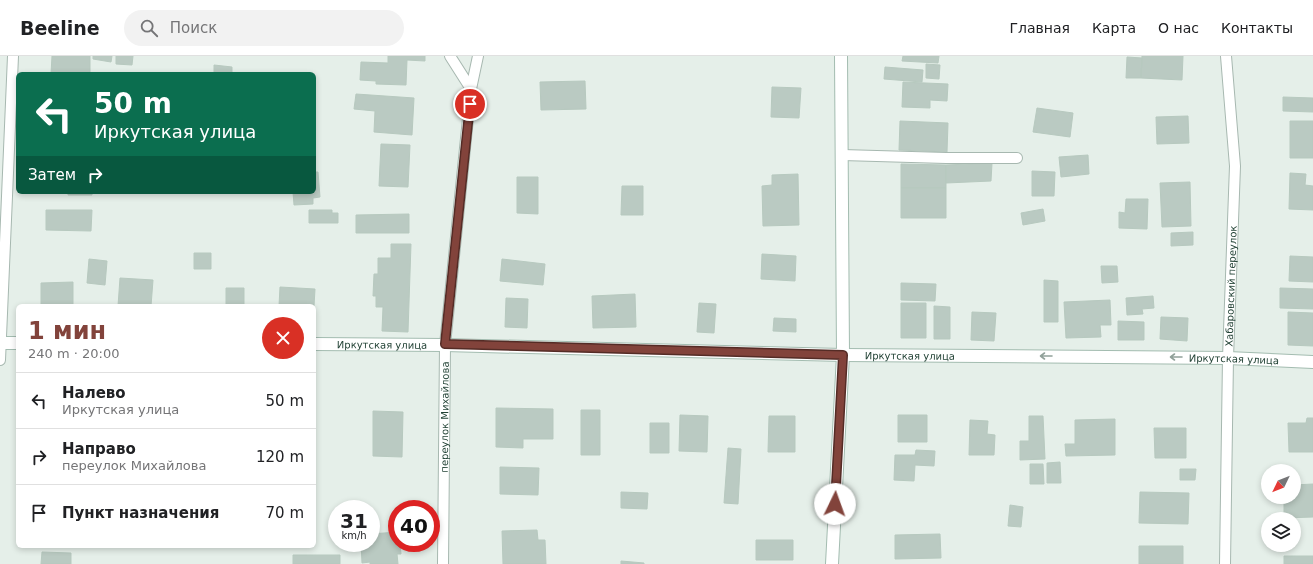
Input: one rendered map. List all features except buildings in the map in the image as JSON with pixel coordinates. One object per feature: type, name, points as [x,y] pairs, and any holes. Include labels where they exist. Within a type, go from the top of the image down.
[{"type":"street","points":[[832,564],[843,355],[841,56]]},
{"type":"street","points":[[0,343],[16,343]]},
{"type":"street","name":"Иркутская улица","points":[[316,344],[445,344],[843,355],[1228,358],[1313,362]]},
{"type":"lane","points":[[0,360],[14,130],[13,56]]},
{"type":"lane","points":[[450,56],[471,89]]},
{"type":"lane","name":"переулок Михайлова","points":[[443,564],[445,344],[471,89],[478,56]]},
{"type":"lane","name":"Хабаровский переулок","points":[[1225,564],[1228,358],[1236,166],[1226,56]]},
{"type":"lane","points":[[842,155],[946,158],[1017,158]]},
{"type":"route","points":[[470,104],[445,344],[843,355],[835,504]]}]
